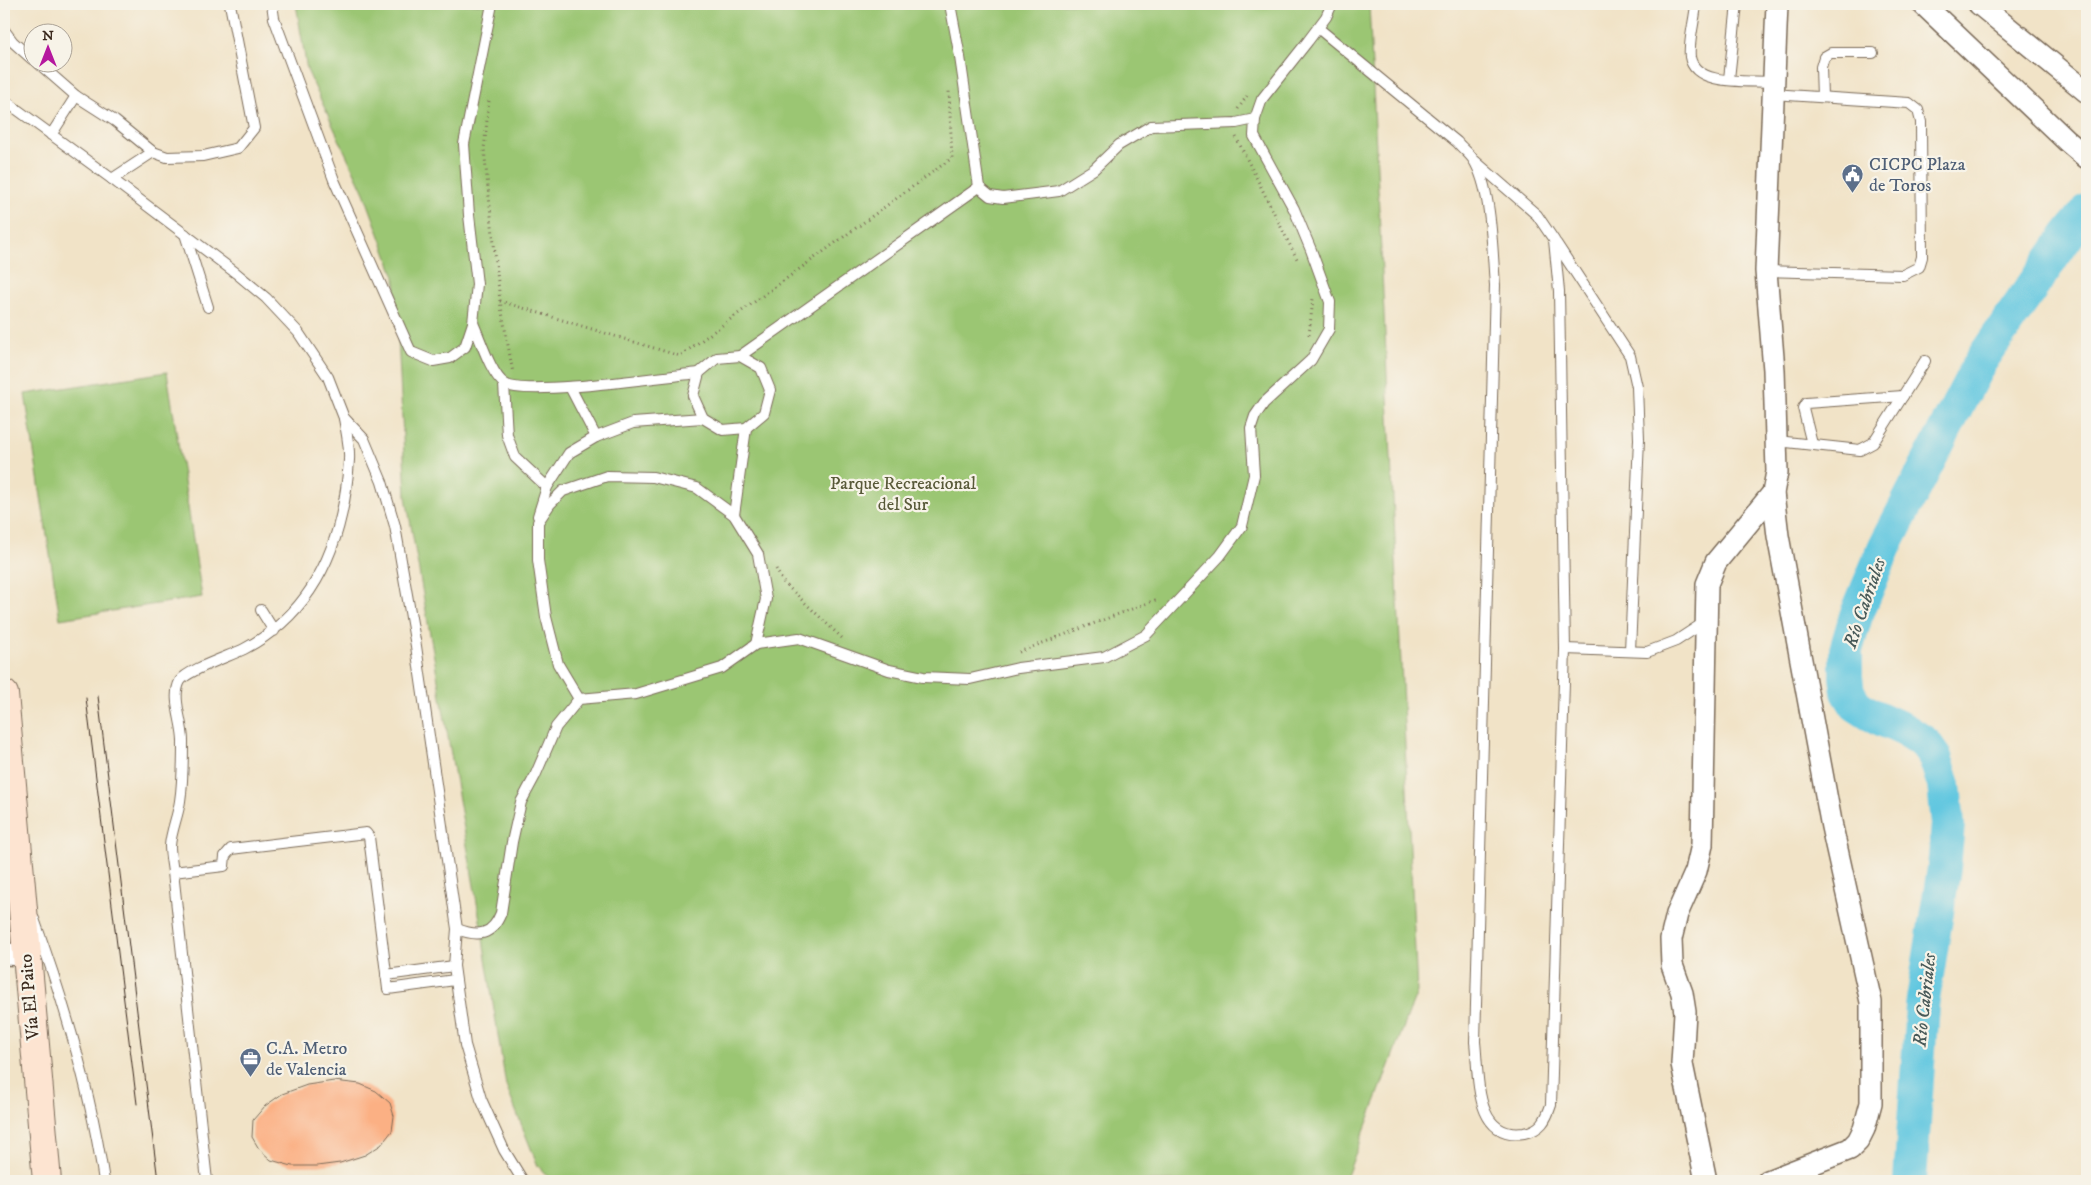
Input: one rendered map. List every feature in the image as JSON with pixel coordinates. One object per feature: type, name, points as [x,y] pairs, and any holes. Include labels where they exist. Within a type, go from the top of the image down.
[{"type":"street","points":[[1768,1181],[1850,1149],[1858,1141],[1864,1129],[1871,1103],[1872,1069],[1871,1002],[1832,827],[1778,536],[1773,493],[1777,472],[1777,441],[1774,370],[1766,271],[1772,88],[1777,4]]},
{"type":"street","points":[[1923,4],[2087,158]]},
{"type":"street","points":[[1979,4],[2087,92]]},
{"type":"street","points":[[1706,1181],[1682,1064],[1685,1012],[1682,993],[1672,965],[1671,939],[1677,914],[1696,871],[1702,845],[1704,622],[1707,584],[1716,562],[1773,493]]},
{"type":"street","name":"Vía El Paito","points":[[4,694],[7,771],[20,879],[15,955],[47,1181]]},
{"type":"lane","points":[[48,72],[76,96],[115,121],[153,152],[167,157],[203,156],[238,148],[254,128],[230,4]]},
{"type":"lane","points":[[272,4],[274,18],[334,180],[410,352],[433,361],[450,358],[465,347],[473,323],[477,284],[469,215],[464,144],[492,4]]},
{"type":"lane","points":[[950,4],[960,57],[979,187],[990,196],[1003,198],[1059,190],[1094,169],[1119,145],[1151,126],[1236,123],[1255,119]]},
{"type":"lane","points":[[457,929],[469,933],[480,933],[491,930],[497,923],[501,913],[512,842],[521,802],[535,776],[556,727],[579,699],[636,694],[722,668],[756,644],[799,638],[889,670],[923,677],[970,679],[1018,668],[1104,657],[1146,635],[1220,556],[1242,526],[1254,475],[1251,428],[1255,416],[1264,403],[1311,360],[1329,329],[1330,302],[1294,209],[1254,136],[1255,119],[1262,99],[1318,28],[1332,4]]},
{"type":"lane","points":[[1696,4],[1690,55],[1693,66],[1699,73],[1710,78],[1729,79],[1822,98],[1909,103],[1918,110],[1921,122],[1922,257],[1919,267],[1903,275],[1766,271]]},
{"type":"lane","points":[[1729,79],[1737,4]]},
{"type":"lane","points":[[1318,28],[1457,142],[1473,159],[1538,215],[1630,356],[1637,387],[1639,439],[1630,651]]},
{"type":"lane","points":[[4,30],[22,50]]},
{"type":"lane","points":[[1822,98],[1821,67],[1824,57],[1831,53],[1873,54]]},
{"type":"lane","points":[[51,135],[76,96]]},
{"type":"lane","points":[[4,100],[112,179],[266,298],[298,332],[328,377],[344,418],[349,458],[343,508],[331,554],[314,585],[296,610],[274,631],[225,658],[191,671],[181,679],[176,691],[183,739],[180,801],[170,845],[207,1181]]},
{"type":"lane","points":[[112,179],[153,152]]},
{"type":"lane","points":[[1473,159],[1483,183],[1491,229],[1495,284],[1475,1042],[1483,1108],[1491,1124],[1506,1133],[1532,1132],[1545,1122],[1551,1105],[1565,648],[1559,291],[1554,240]]},
{"type":"lane","points":[[473,323],[495,372],[504,384],[515,388],[546,389],[699,373],[717,358],[740,356],[979,187]]},
{"type":"lane","points":[[184,234],[208,307]]},
{"type":"lane","points":[[699,373],[693,396],[703,418],[723,430],[746,428],[764,413],[770,390],[761,368],[740,356]]},
{"type":"lane","points":[[1777,441],[1860,450],[1865,448],[1873,443],[1925,361]]},
{"type":"lane","points":[[504,384],[507,435],[515,457],[547,487]]},
{"type":"lane","points":[[570,387],[596,437]]},
{"type":"lane","points":[[1812,444],[1803,408],[1806,404],[1903,396]]},
{"type":"lane","points":[[344,418],[364,439],[382,482],[395,526],[417,656],[457,929],[454,966],[465,1045],[481,1099],[504,1150],[523,1181]]},
{"type":"lane","points":[[579,699],[558,664],[546,617],[538,560],[538,514],[547,487],[569,453],[596,437],[633,423],[703,418]]},
{"type":"lane","points":[[734,515],[746,428]]},
{"type":"lane","points":[[538,522],[550,504],[563,492],[607,476],[653,476],[697,488],[734,515],[758,554],[766,599],[756,644]]},
{"type":"lane","points":[[261,610],[274,631]]},
{"type":"lane","points":[[1565,648],[1647,652],[1676,641],[1704,622]]},
{"type":"lane","points":[[173,872],[224,866],[225,856],[231,849],[361,832],[366,833],[369,837],[388,989],[455,980]]},
{"type":"lane","points":[[20,879],[58,985],[91,1108],[104,1181]]},
{"type":"lane","points":[[386,975],[454,966]]},
{"type":"path","points":[[500,301],[680,356],[952,158],[948,83]]},
{"type":"path","points":[[1250,92],[1238,107],[1235,135],[1301,266]]},
{"type":"path","points":[[489,101],[484,149],[500,301],[515,388]]},
{"type":"path","points":[[1307,344],[1314,292]]},
{"type":"path","points":[[774,565],[783,582],[846,641]]},
{"type":"path","points":[[1015,654],[1161,599]]},
{"type":"green space","name":"Parque Recreacional del Sur","points":[[296,4],[1369,4],[1417,992],[1345,1181],[552,1181],[538,1166],[506,1086],[480,920],[406,497],[395,277],[364,193],[307,70]]},
{"type":"green space","points":[[167,372],[202,597],[60,619],[25,394]]},
{"type":"building","points":[[334,1081],[360,1084],[376,1091],[390,1103],[394,1116],[392,1131],[381,1145],[365,1155],[340,1163],[317,1166],[292,1166],[271,1160],[259,1149],[252,1137],[253,1120],[265,1106],[282,1094],[307,1085]]},
{"type":"waterway","name":"Río Cabriales","points":[[1910,1181],[1922,1006],[1944,868],[1948,824],[1944,785],[1935,757],[1925,743],[1905,730],[1870,714],[1856,705],[1848,692],[1846,650],[1856,616],[1885,546],[1980,362],[2068,235],[2087,211]]},
{"type":"tram line","points":[[98,696],[158,1181]]},
{"type":"tram line","points":[[86,698],[137,1104]]},
{"type":"place","name":"CICPC Plaza de Toros","points":[[1853,194]]},
{"type":"place","name":"C.A. Metro de Valencia","points":[[250,1078]]}]
